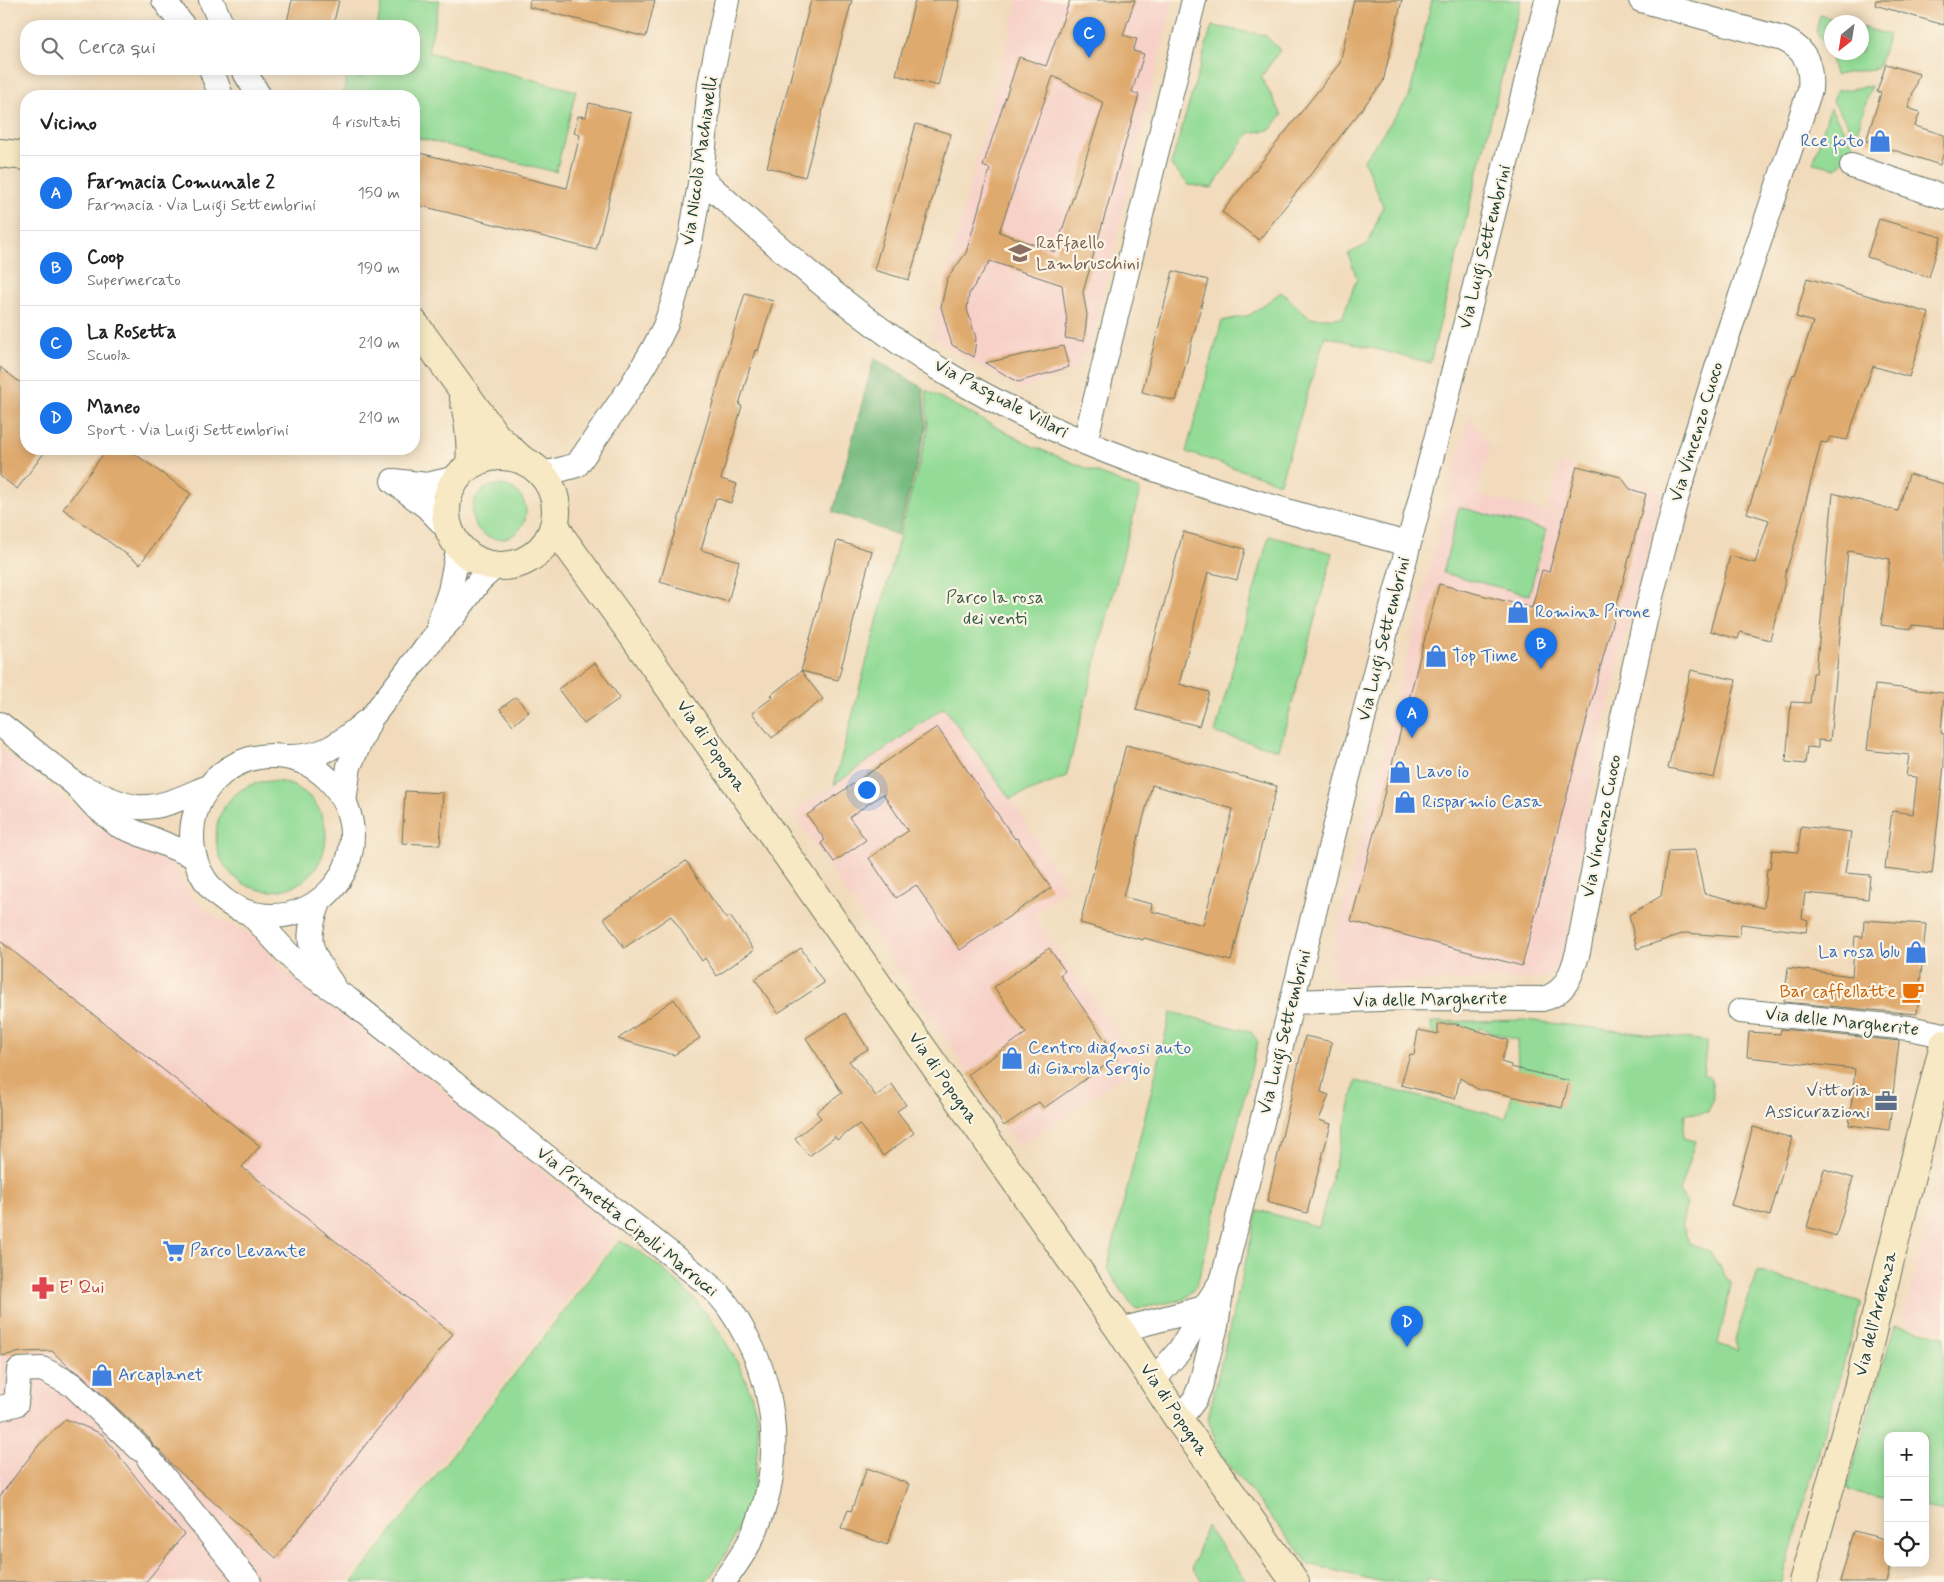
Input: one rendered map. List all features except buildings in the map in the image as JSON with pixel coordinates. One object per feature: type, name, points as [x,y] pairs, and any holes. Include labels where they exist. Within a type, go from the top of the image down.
[{"type":"main road","points":[[0,153],[20,155]]},
{"type":"main road","points":[[420,331],[496,436],[547,481],[554,495],[556,510],[550,537],[530,557],[508,564]]},
{"type":"main road","points":[[463,392],[471,429],[472,446],[463,472],[450,490],[446,504],[447,518],[455,538],[470,555],[483,562],[508,564],[556,563],[589,575]]},
{"type":"main road","points":[[463,472],[486,458],[504,456],[531,466]]},
{"type":"main road","name":"Via di Popogna","points":[[554,524],[1120,1330],[1179,1420],[1295,1582]]},
{"type":"main road","name":"Via dell'Ardenza","points":[[1803,1582],[1858,1388],[1944,1044]]},
{"type":"street","points":[[164,0],[179,20]]},
{"type":"street","points":[[211,0],[219,20]]},
{"type":"street","name":"Via Niccolò Machiavelli","points":[[531,466],[552,472],[577,466],[632,385],[665,326],[691,237],[701,178],[710,83],[727,0]]},
{"type":"street","points":[[1085,442],[1194,0]]},
{"type":"street","name":"Via Luigi Settembrini","points":[[1179,1420],[1195,1399],[1200,1387],[1216,1326],[1223,1279],[1346,784],[1473,298],[1547,0]]},
{"type":"street","name":"Via Vincenzo Cuoco","points":[[1564,986],[1570,978],[1578,952],[1620,730],[1646,616],[1676,499],[1722,352],[1810,90],[1810,72],[1804,56],[1794,44],[1783,39],[1640,0]]},
{"type":"street","points":[[213,75],[220,90]]},
{"type":"street","points":[[247,75],[255,90]]},
{"type":"street","points":[[1852,166],[1944,197]]},
{"type":"street","name":"Via Pasquale Villari","points":[[701,178],[834,295],[907,348],[950,375],[1018,413],[1085,442],[1205,486],[1339,526],[1408,544]]},
{"type":"street","points":[[434,637],[450,592],[455,538],[427,507],[392,481],[427,485],[463,472]]},
{"type":"street","points":[[344,802],[349,766],[371,718],[434,637],[452,618],[480,580],[508,564]]},
{"type":"street","points":[[286,757],[310,765],[321,772],[336,789],[344,802],[351,822],[352,839],[349,854],[342,875],[320,900],[308,907],[293,912],[272,915],[250,913],[237,908],[214,891],[206,881],[194,856],[193,822],[197,806],[208,787],[224,772],[243,761],[264,756],[316,755],[338,744],[371,718]]},
{"type":"street","points":[[0,724],[75,784],[93,804],[118,825],[194,856]]},
{"type":"street","points":[[75,784],[115,801],[136,807],[161,805],[208,787]]},
{"type":"street","name":"Via Primetta Cipolli Marrucci","points":[[320,900],[312,918],[310,933],[311,951],[337,992]]},
{"type":"street","name":"Via Primetta Cipolli Marrucci","points":[[250,913],[302,969],[337,992],[691,1270],[719,1295],[731,1310],[754,1350],[767,1386],[773,1419],[774,1440],[770,1482],[759,1522],[746,1547],[723,1582]]},
{"type":"street","name":"Via delle Margherite","points":[[1293,1002],[1410,998],[1542,999],[1550,997],[1564,986]]},
{"type":"street","name":"Via delle Margherite","points":[[1740,1011],[1909,1028],[1944,1035]]},
{"type":"street","name":"Via Luigi Settembrini","points":[[1153,1381],[1180,1350],[1223,1279]]},
{"type":"street","points":[[1120,1330],[1204,1308]]},
{"type":"street","points":[[0,1408],[16,1404],[19,1370],[25,1361],[73,1385],[144,1454],[249,1582]]},
{"type":"shaded area","points":[[1018,0],[1173,0],[1090,347],[1076,369],[1021,390],[931,337]]},
{"type":"shaded area","points":[[1469,415],[1490,447],[1477,494],[1546,512],[1560,463],[1662,491],[1604,724],[1560,965],[1549,975],[1541,978],[1349,984],[1335,977],[1328,966]]},
{"type":"shaded area","points":[[944,707],[1010,799],[1067,888],[1033,915],[1140,1064],[1019,1147],[792,812],[834,785]]},
{"type":"shaded area","points":[[0,748],[114,838],[159,852],[171,863],[192,896],[211,915],[250,933],[264,946],[278,966],[421,1072],[615,1230],[609,1246],[347,1582],[0,1582]]},
{"type":"shaded area","points":[[1944,1170],[1944,1332],[1901,1322]]},
{"type":"green space","points":[[383,0],[440,0],[428,52],[576,91],[556,172],[420,138],[420,90],[344,90],[347,75],[363,78],[364,75],[420,75],[420,20],[378,20]]},
{"type":"green space","points":[[1432,0],[1521,0],[1430,363],[1325,336],[1280,483],[1186,452],[1222,321],[1250,315],[1281,292],[1310,318],[1342,318],[1357,278],[1348,254],[1368,244],[1383,206],[1364,160],[1409,97]]},
{"type":"green space","points":[[1820,15],[1824,16],[1824,44],[1816,31]]},
{"type":"green space","points":[[1212,26],[1265,35],[1280,50],[1261,77],[1282,115],[1270,130],[1249,133],[1212,188],[1189,185],[1171,165]]},
{"type":"green space","points":[[1869,29],[1889,35],[1878,68],[1835,75],[1832,60],[1869,60]]},
{"type":"green space","points":[[1871,86],[1856,136],[1833,102],[1836,91]]},
{"type":"green space","points":[[1830,108],[1854,146],[1837,168],[1813,163]]},
{"type":"green space","points":[[874,358],[923,388],[926,428],[898,535],[833,512]]},
{"type":"green space","name":"Parco la rosa dei venti","points":[[926,390],[1032,446],[1140,490],[1066,777],[1010,799],[944,707],[834,785],[928,429]]},
{"type":"green space","points":[[499,485],[509,487],[518,493],[524,502],[526,512],[524,522],[518,531],[509,537],[499,539],[489,537],[480,531],[474,522],[472,512],[474,502],[480,493],[489,487]]},
{"type":"green space","points":[[1459,507],[1546,530],[1529,595],[1443,573]]},
{"type":"green space","points":[[1269,536],[1333,553],[1279,750],[1215,733]]},
{"type":"green space","points":[[271,781],[292,785],[310,797],[322,815],[326,836],[322,857],[310,875],[292,887],[271,891],[250,887],[232,875],[220,857],[216,836],[220,815],[232,797],[250,785]]},
{"type":"green space","points":[[1171,1012],[1251,1032],[1258,1042],[1197,1285],[1185,1299],[1137,1309],[1130,1303],[1107,1269]]},
{"type":"green space","points":[[1525,1020],[1707,1041],[1703,1074],[1711,1078],[1714,1098],[1708,1112],[1685,1114],[1683,1138],[1695,1141],[1679,1192],[1687,1202],[1682,1224],[1689,1243],[1710,1252],[1731,1285],[1718,1344],[1738,1351],[1735,1340],[1757,1271],[1861,1302],[1782,1582],[1446,1582],[1427,1578],[1426,1582],[1383,1582],[1309,1564],[1219,1452],[1208,1418],[1258,1210],[1319,1227],[1356,1081],[1506,1118],[1518,1070],[1517,1040],[1479,1028],[1475,1039],[1432,1057],[1431,1022]]},
{"type":"green space","points":[[620,1241],[639,1252],[669,1275],[687,1291],[704,1311],[740,1367],[756,1412],[758,1433],[757,1459],[749,1506],[728,1549],[706,1582],[353,1582],[612,1249]]},
{"type":"green space","points":[[1895,1325],[1944,1336],[1944,1511],[1929,1508],[1929,1432],[1884,1432],[1884,1498],[1850,1491],[1847,1486]]},
{"type":"green space","points":[[1206,1526],[1248,1582],[1203,1582],[1192,1568]]},
{"type":"place","name":"La Rosetta","points":[[1089,58]]},
{"type":"place","name":"Rce foto","points":[[1880,141]]},
{"type":"place","name":"Raffaello Lambruschini","points":[[1020,253]]},
{"type":"place","name":"Romina Pirone","points":[[1518,612]]},
{"type":"place","name":"Top Time","points":[[1436,656]]},
{"type":"place","name":"Coop","points":[[1541,669]]},
{"type":"place","name":"Farmacia Comunale 2","points":[[1412,738]]},
{"type":"place","name":"Lavo io","points":[[1400,772]]},
{"type":"place","name":"Risparmio Casa","points":[[1405,802]]},
{"type":"place","name":"La rosa blu","points":[[1916,952]]},
{"type":"place","name":"Bar caffellatte","points":[[1913,992]]},
{"type":"place","name":"Centro diagnosi auto di Giarola Sergio","points":[[1012,1058]]},
{"type":"place","name":"Vittoria Assicurazioni","points":[[1886,1101]]},
{"type":"place","name":"Parco Levante","points":[[174,1251]]},
{"type":"place","name":"E' Qui","points":[[43,1288]]},
{"type":"place","name":"Maneo","points":[[1407,1347]]},
{"type":"place","name":"Arcaplanet","points":[[102,1375]]}]
